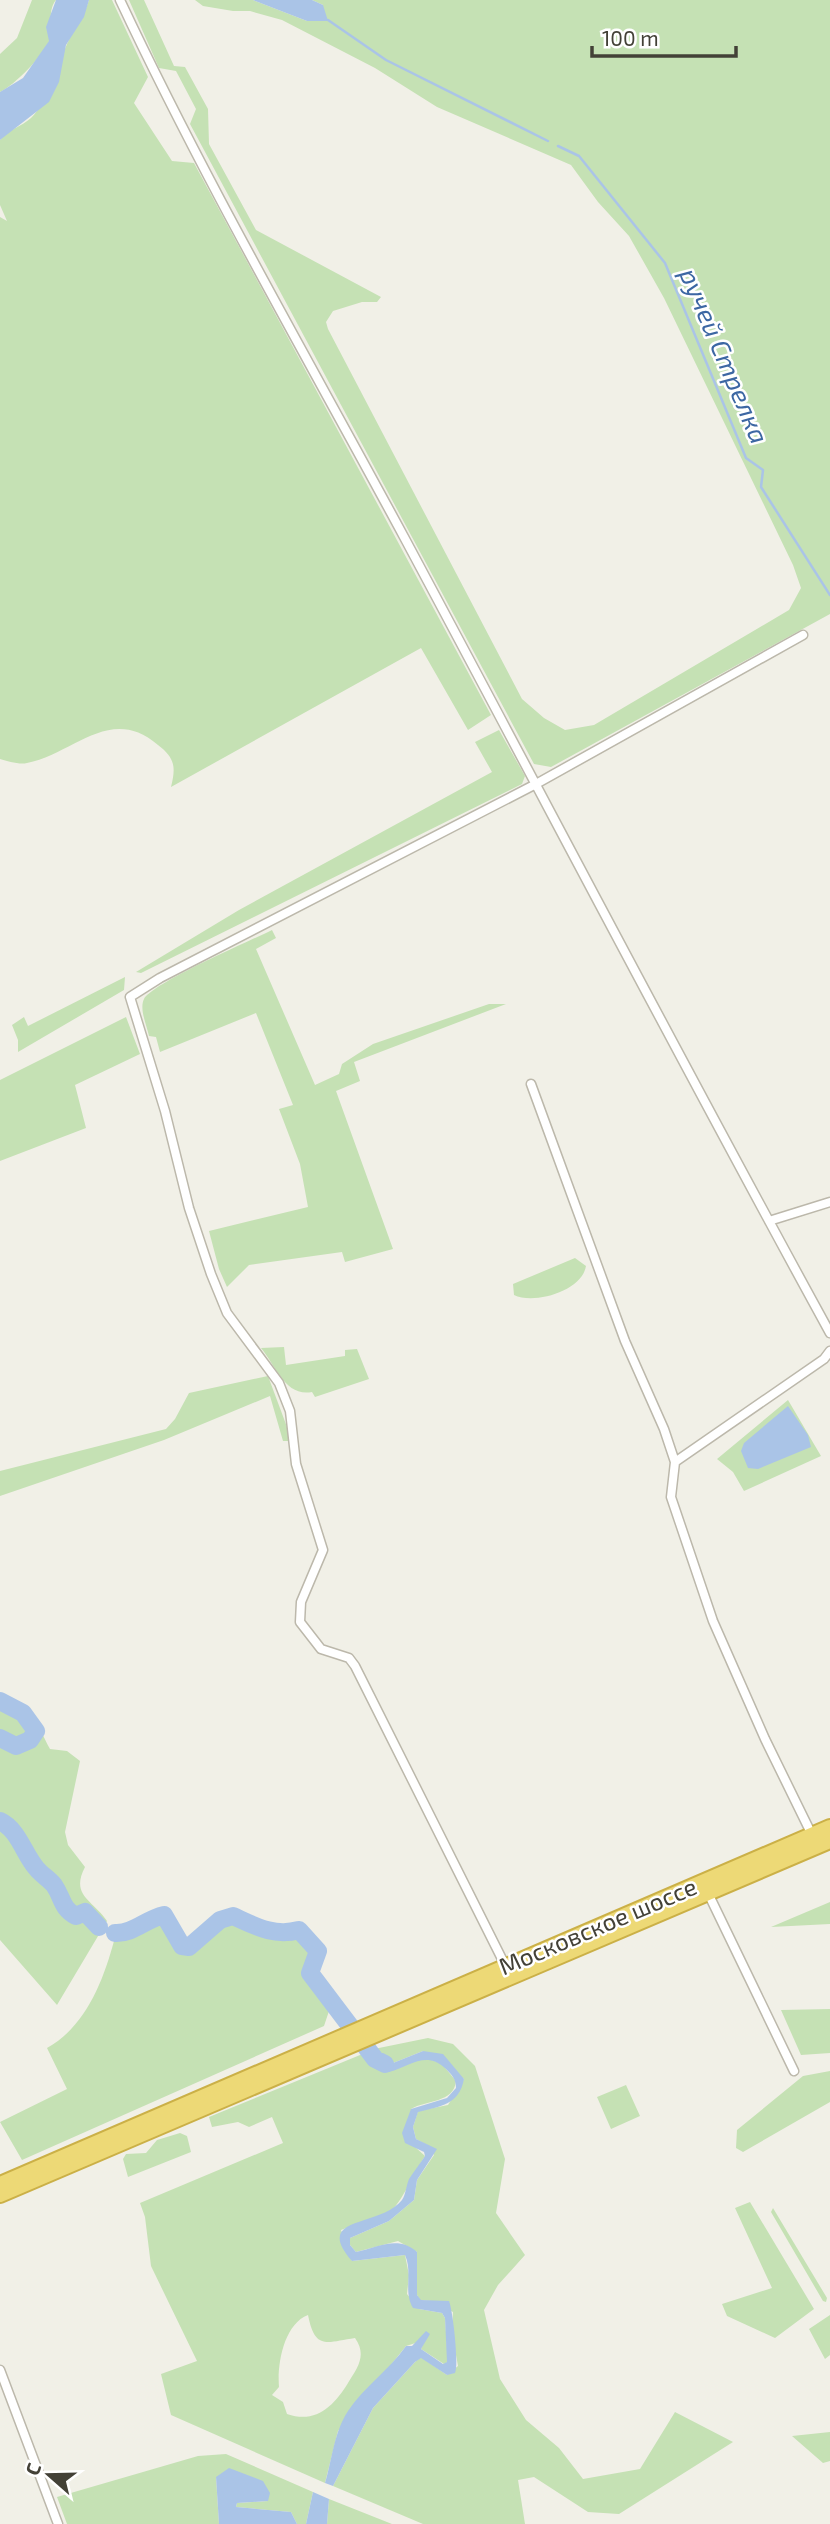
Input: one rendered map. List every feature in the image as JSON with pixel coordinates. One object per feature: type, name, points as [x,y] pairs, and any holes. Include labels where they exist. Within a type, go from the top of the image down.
[{"type":"highway","name":"Московское шоссе","points":[[368,2032],[506,1967],[820,1841],[830,1827]]},
{"type":"highway","name":"Московское шоссе","points":[[368,2032],[705,1887]]},
{"type":"highway","points":[[0,2184],[368,2032]]},
{"type":"highway","points":[[0,2195],[337,2045]]},
{"type":"street","points":[[120,0],[203,163],[536,784],[600,909],[830,1334]]},
{"type":"street","points":[[506,1967],[355,1666],[349,1658],[321,1649],[300,1622],[301,1602],[323,1550],[296,1464],[290,1411],[279,1382],[227,1312],[212,1277],[189,1208],[165,1111],[130,997],[160,978],[536,784],[803,635]]},
{"type":"street","points":[[531,1084],[625,1340],[675,1462],[671,1497],[713,1621],[765,1739],[820,1841]]},
{"type":"street","points":[[769,1222],[830,1202]]},
{"type":"street","points":[[675,1462],[824,1359],[830,1351]]},
{"type":"street","points":[[705,1887],[794,2071]]},
{"type":"street","points":[[0,2370],[58,2524]]},
{"type":"green space","points":[[32,0],[56,0],[51,14],[50,39],[29,68],[0,92],[0,54],[17,38]]},
{"type":"green space","points":[[89,0],[112,0],[148,77],[134,103],[172,161],[194,163],[491,715],[468,730],[421,648],[171,787],[174,768],[168,754],[141,734],[124,729],[92,735],[44,758],[27,763],[0,759],[0,217],[7,221],[0,205],[0,140],[31,118],[43,103],[67,44]]},
{"type":"green space","points":[[129,0],[144,0],[174,66],[185,67],[208,109],[209,144],[256,230],[381,297],[377,302],[362,302],[333,311],[326,322],[328,329],[522,699],[544,718],[565,730],[594,725],[789,610],[801,588],[793,565],[664,298],[629,236],[598,202],[571,165],[437,107],[375,68],[282,20],[250,11],[203,6],[195,0],[253,0],[307,21],[323,5],[312,0],[830,0],[830,614],[551,767],[534,764],[190,124],[196,109],[176,71],[159,68]]},
{"type":"green space","points":[[499,730],[525,776],[522,784],[141,973],[136,972],[239,910],[492,772],[475,742]]},
{"type":"green space","points":[[272,930],[276,938],[256,949],[315,1085],[339,1074],[342,1064],[373,1044],[489,1004],[506,1004],[354,1062],[360,1081],[336,1091],[393,1249],[345,1262],[342,1252],[249,1265],[227,1287],[219,1269],[209,1231],[308,1207],[300,1164],[279,1109],[293,1105],[256,1013],[160,1052],[156,1037],[149,1036],[143,1003],[151,992],[165,983]]},
{"type":"green space","points":[[125,977],[124,990],[18,1052],[18,1040],[12,1025],[24,1017],[28,1026]]},
{"type":"green space","points":[[126,1017],[140,1054],[75,1085],[86,1128],[0,1161],[0,1080]]},
{"type":"green space","points":[[575,1258],[586,1266],[583,1275],[567,1289],[545,1297],[523,1298],[514,1295],[513,1284]]},
{"type":"green space","points":[[284,1347],[286,1365],[345,1356],[345,1350],[357,1349],[369,1379],[315,1397],[312,1392],[295,1390],[282,1379],[261,1348]]},
{"type":"green space","points":[[268,1376],[287,1427],[289,1441],[283,1441],[270,1396],[164,1440],[0,1496],[0,1471],[166,1429],[175,1419],[189,1393]]},
{"type":"green space","points":[[788,1400],[821,1456],[744,1491],[733,1472],[717,1459]]},
{"type":"green space","points":[[0,1693],[20,1703],[32,1715],[50,1749],[67,1751],[80,1761],[65,1832],[68,1845],[85,1867],[80,1885],[82,1891],[107,1921],[57,2005],[0,1940]]},
{"type":"green space","points":[[830,1902],[830,1924],[771,1927]]},
{"type":"green space","points":[[157,1922],[177,1948],[186,1954],[228,1923],[238,1924],[252,1933],[303,1940],[309,1951],[302,1974],[329,2011],[324,2026],[22,2160],[0,2122],[67,2089],[47,2048],[72,2028],[91,2002],[114,1941],[130,1938]]},
{"type":"green space","points":[[830,2009],[830,2053],[801,2055],[781,2010]]},
{"type":"green space","points":[[428,2038],[453,2044],[475,2066],[505,2159],[496,2213],[525,2255],[498,2285],[484,2310],[500,2379],[526,2420],[559,2448],[583,2479],[640,2469],[675,2412],[733,2442],[619,2514],[588,2512],[534,2477],[518,2480],[525,2524],[423,2524],[333,2486],[373,2408],[415,2362],[421,2357],[447,2375],[458,2366],[452,2333],[453,2312],[431,2301],[420,2300],[417,2295],[417,2252],[398,2241],[356,2252],[350,2245],[350,2238],[389,2221],[414,2200],[417,2180],[434,2155],[427,2145],[416,2139],[413,2127],[418,2111],[448,2105],[464,2079],[423,2051],[393,2063],[378,2057],[374,2049]]},
{"type":"green space","points":[[365,2053],[372,2060],[387,2066],[427,2058],[442,2064],[456,2081],[454,2088],[445,2097],[411,2109],[414,2146],[425,2156],[396,2206],[384,2216],[341,2230],[352,2261],[405,2255],[409,2275],[407,2294],[419,2309],[442,2313],[445,2318],[448,2362],[444,2364],[421,2349],[425,2340],[406,2346],[338,2431],[325,2483],[171,2415],[161,2374],[197,2361],[151,2266],[145,2217],[140,2203],[283,2143],[272,2117],[249,2127],[238,2122],[212,2127],[209,2117]],"holes":[[[308,2315],[314,2334],[324,2342],[355,2338],[361,2355],[352,2377],[330,2406],[307,2417],[287,2414],[283,2402],[272,2395],[279,2387],[281,2356],[293,2327]]]},
{"type":"green space","points":[[830,2071],[830,2102],[743,2152],[736,2148],[737,2130],[803,2076]]},
{"type":"green space","points":[[626,2085],[640,2116],[611,2129],[597,2097]]},
{"type":"green space","points":[[180,2133],[187,2136],[191,2152],[128,2177],[123,2159],[126,2154],[146,2153],[157,2140]]},
{"type":"green space","points":[[750,2202],[814,2309],[775,2338],[727,2316],[722,2304],[772,2288],[735,2208]]},
{"type":"green space","points":[[773,2208],[827,2298],[826,2302],[771,2212]]},
{"type":"green space","points":[[830,2315],[830,2355],[825,2359],[809,2329]]},
{"type":"green space","points":[[830,2432],[830,2461],[823,2463],[792,2436]]},
{"type":"green space","points":[[226,2454],[313,2492],[306,2524],[297,2524],[291,2512],[236,2507],[237,2503],[268,2501],[216,2477],[219,2524],[67,2524],[57,2497],[198,2456]]},
{"type":"green space","points":[[329,2499],[392,2524],[327,2524]]},
{"type":"water","points":[[56,0],[89,0],[84,17],[66,45],[59,82],[49,102],[0,140],[0,92],[23,78],[49,41],[46,27]]},
{"type":"water","points":[[253,0],[312,0],[323,5],[328,21],[307,21]]},
{"type":"water","points":[[788,1406],[808,1435],[811,1447],[758,1469],[748,1468],[741,1451],[744,1443]]},
{"type":"water","points":[[374,2049],[378,2057],[393,2063],[423,2051],[443,2054],[464,2079],[458,2094],[448,2103],[418,2112],[413,2127],[416,2139],[437,2149],[417,2180],[414,2200],[389,2221],[350,2238],[350,2245],[356,2252],[396,2243],[417,2252],[417,2295],[421,2300],[449,2301],[455,2337],[456,2368],[455,2373],[447,2375],[421,2358],[415,2362],[373,2408],[333,2486],[325,2483],[336,2437],[343,2419],[361,2394],[406,2346],[412,2346],[426,2331],[430,2334],[421,2349],[443,2364],[447,2362],[445,2318],[442,2313],[413,2308],[405,2255],[352,2261],[342,2246],[340,2236],[344,2229],[392,2209],[402,2200],[409,2179],[425,2156],[424,2152],[405,2143],[402,2133],[411,2109],[447,2098],[456,2088],[452,2075],[439,2063],[418,2061],[389,2072],[372,2062],[365,2053]]},
{"type":"water","points":[[229,2468],[263,2481],[270,2493],[268,2501],[237,2503],[236,2507],[291,2512],[297,2524],[219,2524],[216,2477]]},
{"type":"water","points":[[313,2492],[329,2499],[327,2524],[306,2524]]},
{"type":"waterway","name":"ручей Стрелка","points":[[328,20],[386,60],[548,141]]},
{"type":"waterway","name":"ручей Стрелка","points":[[558,146],[579,156],[665,263],[746,458],[763,470],[761,487],[830,595]]},
{"type":"waterway","points":[[0,1701],[23,1713],[36,1731],[30,1740],[16,1746],[0,1738]]},
{"type":"waterway","points":[[0,1821],[17,1836],[32,1863],[54,1885],[68,1910],[76,1916],[85,1912],[99,1927]]},
{"type":"waterway","points":[[115,1933],[128,1931],[164,1915],[182,1946],[189,1947],[220,1920],[233,1916],[273,1931],[299,1930],[318,1951],[310,1973],[375,2059],[385,2064]]}]
